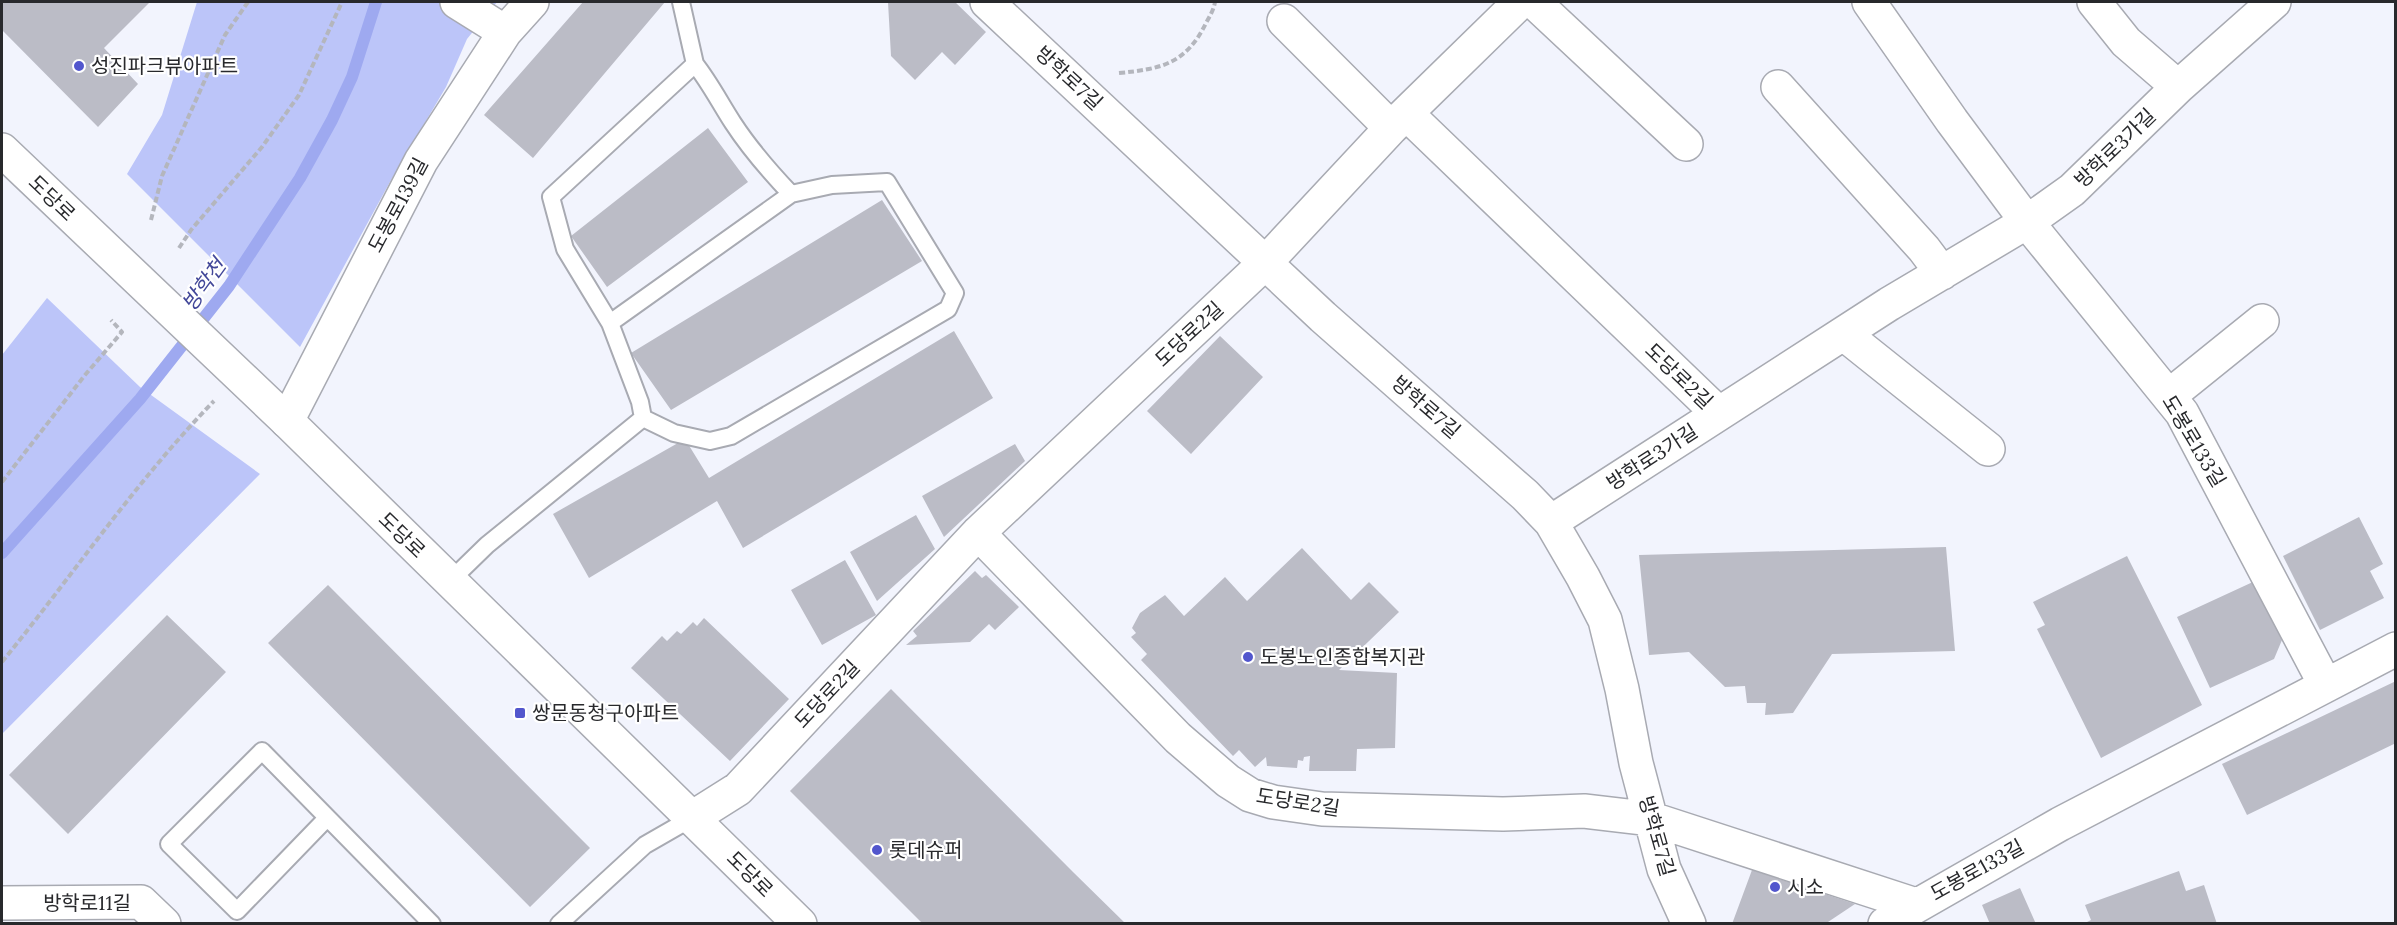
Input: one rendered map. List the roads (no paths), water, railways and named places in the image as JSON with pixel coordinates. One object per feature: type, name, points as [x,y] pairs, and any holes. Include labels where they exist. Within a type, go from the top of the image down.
[{"type":"street","points":[[457,2],[505,32]]},
{"type":"street","name":"도봉로139길","points":[[287,421],[421,161],[505,32],[532,2]]},
{"type":"street","points":[[1534,2],[1686,144]]},
{"type":"street","points":[[1869,2],[1952,121],[2027,222]]},
{"type":"street","points":[[2094,2],[2126,42],[2178,87]]},
{"type":"street","name":"방학로3가길","points":[[1551,522],[1718,413],[2027,222],[2072,190],[2178,87],[2274,2]]},
{"type":"street","name":"방학로7길","points":[[998,6],[1077,85],[1323,317],[1525,495],[1551,522],[1588,585],[1605,620],[1622,689],[1636,763],[1664,868],[1689,924]]},
{"type":"street","name":"도당로2길","points":[[692,818],[738,789],[978,533],[1266,262],[1399,121],[1501,7]]},
{"type":"street","name":"도당로2길","points":[[1284,21],[1399,121],[1718,413]]},
{"type":"street","points":[[1778,87],[1924,249],[1942,273]]},
{"type":"street","name":"도당로","points":[[2,150],[287,421],[800,924]]},
{"type":"street","name":"도봉로133길","points":[[2027,222],[2182,413],[2325,684]]},
{"type":"street","points":[[2169,396],[2262,321]]},
{"type":"street","points":[[1844,334],[1988,449]]},
{"type":"street","name":"도당로2길","points":[[978,533],[1178,738],[1228,781],[1250,795],[1273,802],[1322,809],[1503,814],[1584,811],[1652,819]]},
{"type":"street","name":"도봉로133길","points":[[1885,924],[2060,824],[2396,649]]},
{"type":"street","name":"도봉로133길","points":[[1652,819],[1916,905]]},
{"type":"street","name":"방학로11길","points":[[2,903],[141,902],[164,924]]},
{"type":"lane","points":[[681,2],[695,64],[711,84],[732,122],[766,168],[791,194]]},
{"type":"lane","points":[[643,418],[640,402],[610,323],[566,249],[551,197],[695,64]]},
{"type":"lane","points":[[610,323],[791,194],[832,185],[887,182],[955,293],[948,309],[731,436],[711,441],[675,433],[643,418]]},
{"type":"lane","points":[[450,581],[487,544],[643,418]]},
{"type":"lane","points":[[327,818],[237,911],[169,844],[262,751],[432,924]]},
{"type":"lane","points":[[560,924],[645,845],[692,818]]},
{"type":"waterway","name":"방학천","points":[[2,553],[140,399],[229,286],[300,178],[332,120],[352,77],[376,2]]},
{"type":"place","name":"성진파크뷰아파트","points":[[79,66]]},
{"type":"place","name":"도봉노인종합복지관","points":[[1248,657]]},
{"type":"place","name":"쌍문동청구아파트","points":[[520,713]]},
{"type":"place","name":"롯데슈퍼","points":[[877,850]]},
{"type":"place","name":"시소","points":[[1775,887]]}]
